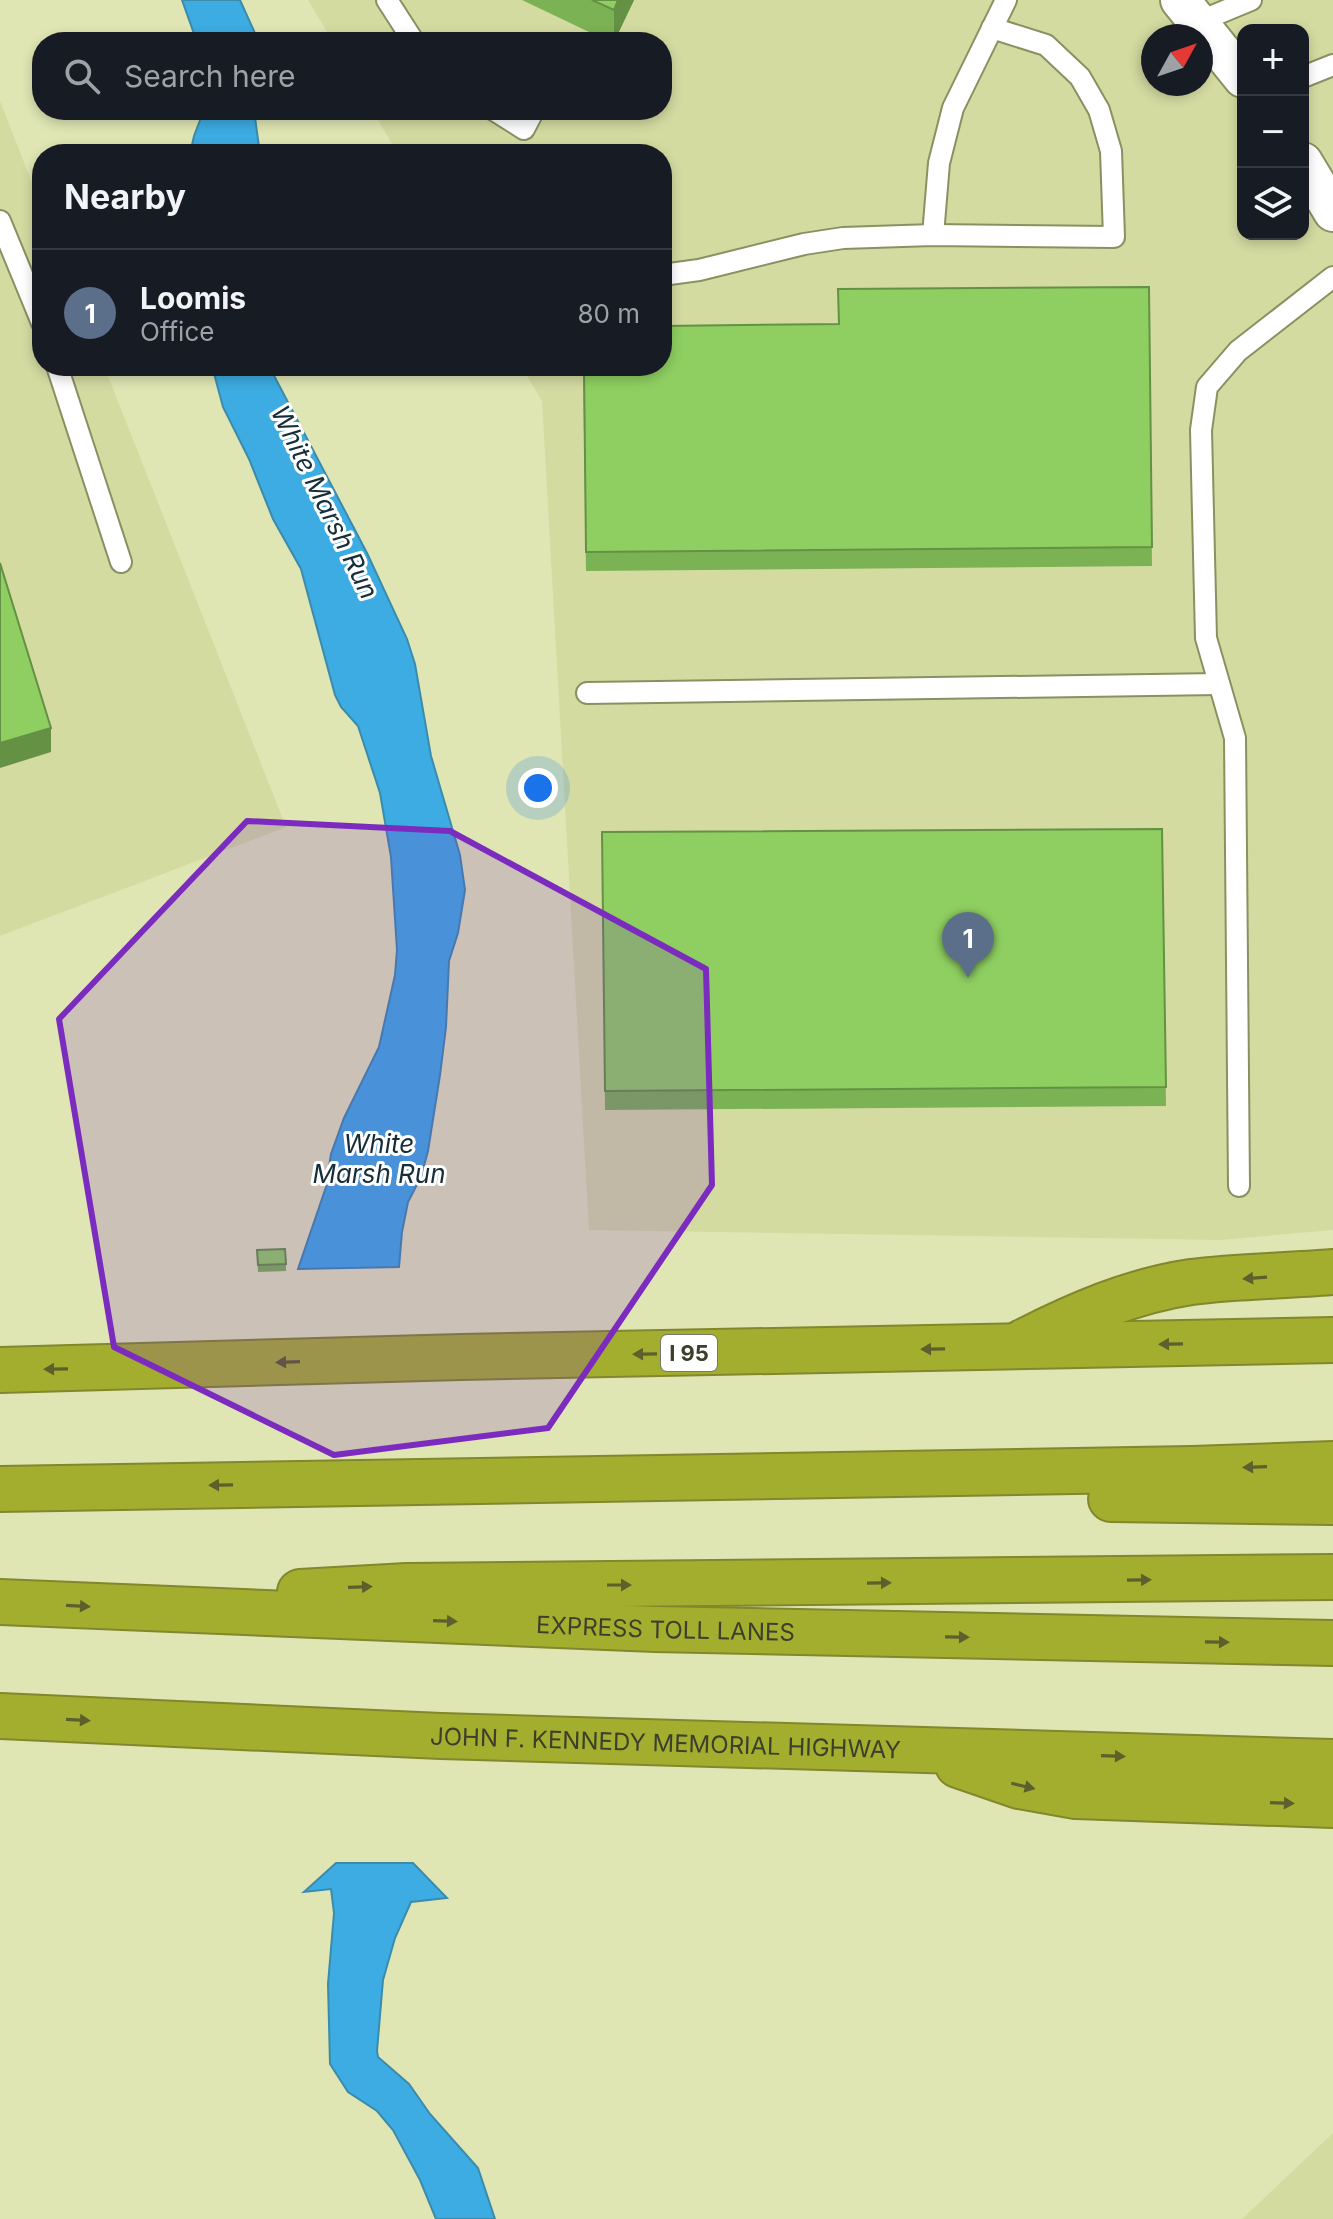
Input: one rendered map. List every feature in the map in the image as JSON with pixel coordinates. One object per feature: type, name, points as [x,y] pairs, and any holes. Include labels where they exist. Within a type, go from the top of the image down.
[{"type":"highway","points":[[1011,1348],[1083,1313],[1153,1290],[1191,1282],[1333,1272]]},
{"type":"highway","name":"I 95","points":[[0,1370],[461,1357],[1333,1340]]},
{"type":"highway","points":[[0,1489],[1333,1464]]},
{"type":"highway","points":[[299,1484],[1333,1502]]},
{"type":"highway","points":[[171,1611],[279,1593],[407,1586],[1333,1577]]},
{"type":"highway","name":"EXPRESS TOLL LANES","points":[[0,1602],[655,1629],[1333,1643]]},
{"type":"highway","name":"JOHN F. KENNEDY MEMORIAL HIGHWAY","points":[[0,1716],[473,1737],[1333,1762]]},
{"type":"highway","points":[[923,1751],[1019,1786],[1076,1796],[1333,1805]]},
{"type":"street","points":[[1185,6],[1237,71]]},
{"type":"street","points":[[1307,168],[1333,212]]},
{"type":"lane","points":[[387,0],[408,32]]},
{"type":"lane","points":[[933,235],[944,136],[953,108],[1006,0]]},
{"type":"lane","points":[[1185,6],[1251,0]]},
{"type":"lane","points":[[672,274],[843,238],[933,235],[1114,237],[1111,151],[1099,110],[1080,77],[1046,45],[992,28]]},
{"type":"lane","points":[[1309,75],[1333,65]]},
{"type":"lane","points":[[510,120],[524,129],[529,120]]},
{"type":"lane","points":[[0,221],[32,299]]},
{"type":"lane","points":[[1239,1186],[1235,738],[1206,638],[1201,430],[1207,387],[1238,351],[1333,277]]},
{"type":"lane","points":[[60,376],[121,562]]},
{"type":"lane","points":[[587,693],[1219,684]]},
{"type":"highlighted area","points":[[247,821],[450,831],[706,969],[712,1185],[548,1428],[334,1455],[114,1347],[59,1019]]},
{"type":"shaded area","points":[[308,0],[1333,0],[1333,1230],[1220,1240],[589,1230],[542,401],[527,376],[672,376],[672,144],[392,144],[378,120],[672,120],[672,32],[327,32]]},
{"type":"shaded area","points":[[0,101],[32,183],[32,376],[108,376],[286,827],[0,936]]},
{"type":"shaded area","points":[[1333,2133],[1333,2219],[1242,2219]]},
{"type":"water","points":[[182,0],[240,0],[254,32],[193,32]]},
{"type":"water","points":[[200,120],[255,120],[259,144],[192,144]]},
{"type":"water","name":"White Marsh Run","points":[[215,376],[274,376],[367,553],[407,639],[415,664],[431,756],[460,855],[465,890],[458,933],[449,961],[440,1075],[428,1151],[421,1177],[408,1202],[399,1267],[298,1269],[326,1187],[331,1154],[344,1118],[379,1047],[395,975],[397,950],[391,857],[380,793],[358,726],[335,695],[301,569],[273,519],[249,459],[223,407]]},
{"type":"water","points":[[336,1863],[413,1863],[447,1898],[411,1902],[395,1938],[383,1980],[377,2051],[378,2057],[409,2084],[430,2114],[478,2168],[495,2219],[436,2219],[420,2180],[393,2130],[377,2111],[348,2092],[330,2064],[328,1984],[334,1913],[331,1889],[304,1892]]},
{"type":"building","points":[[592,0],[618,0],[614,10]]},
{"type":"building","points":[[1149,287],[1152,547],[586,552],[584,376],[672,376],[672,326],[839,324],[838,289]]},
{"type":"building","points":[[0,563],[51,728],[0,743]]},
{"type":"building","points":[[1162,829],[1166,1087],[605,1091],[602,832]]},
{"type":"building","points":[[285,1249],[286,1264],[258,1265],[257,1250]]},
{"type":"place","name":"Loomis","points":[[968,978]]}]
